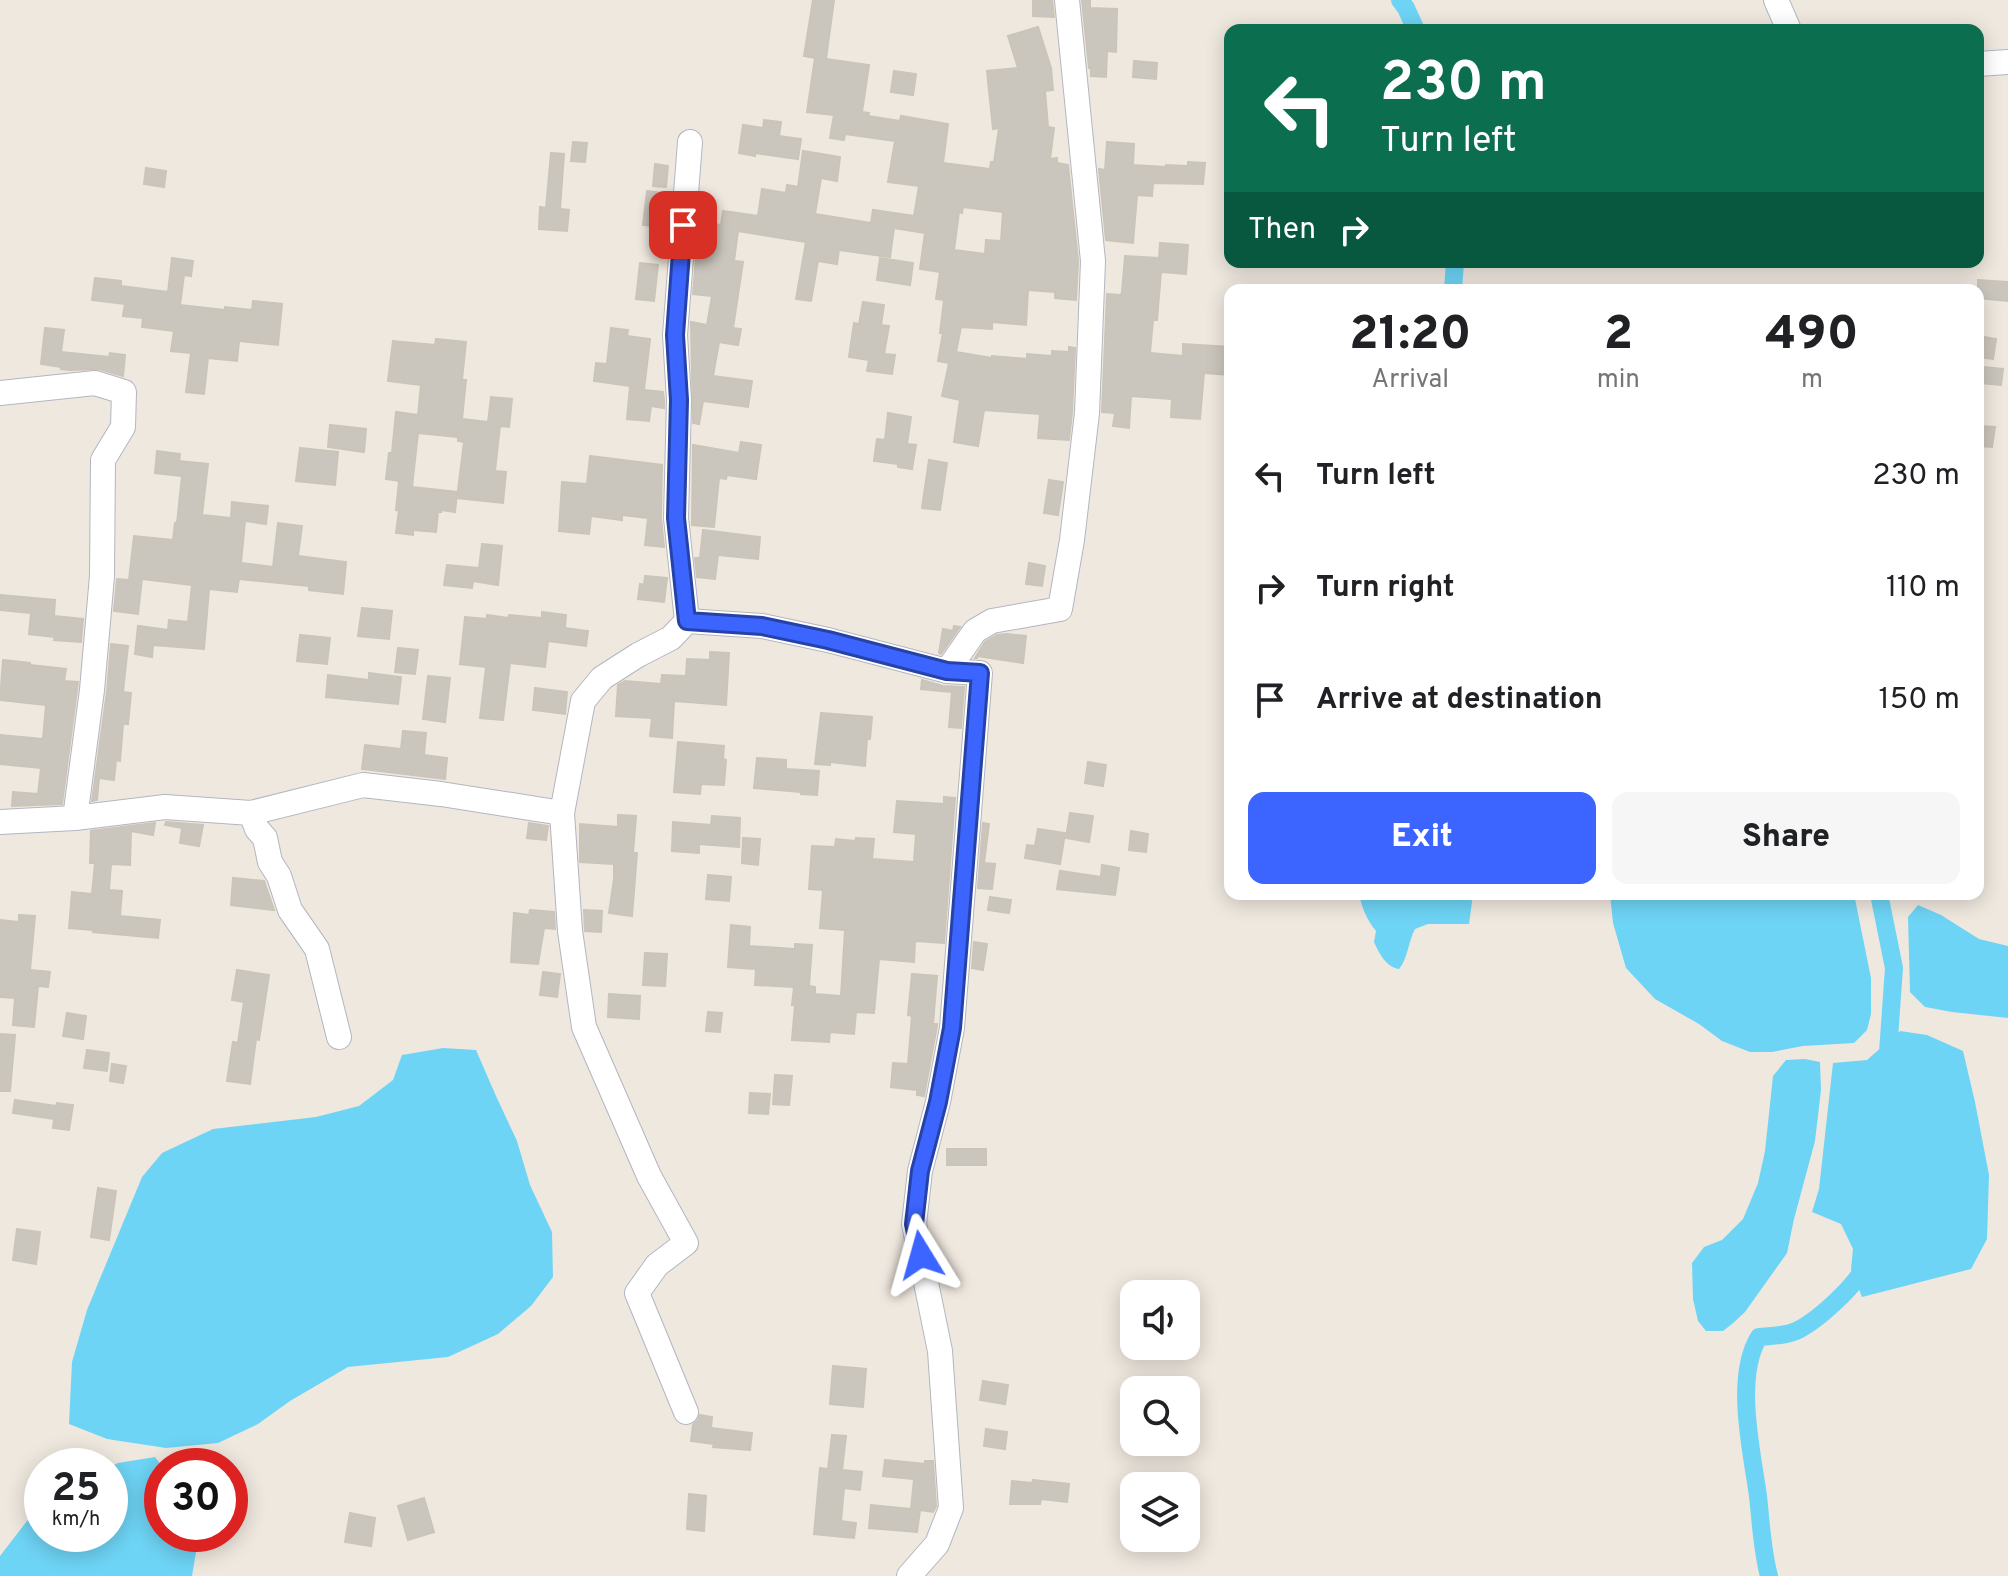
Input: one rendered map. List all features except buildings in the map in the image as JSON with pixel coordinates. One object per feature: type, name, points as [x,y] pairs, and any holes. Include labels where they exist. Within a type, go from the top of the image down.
[{"type":"street","points":[[947,671],[975,631],[992,621],[1060,609],[1070,554],[1087,413],[1093,261],[1067,0]]},
{"type":"street","points":[[1776,0],[1786,24]]},
{"type":"street","points":[[1984,64],[2008,62]]},
{"type":"street","points":[[686,1412],[637,1293],[657,1265],[686,1243],[649,1176],[584,1027],[570,931],[562,813],[583,701],[602,678],[671,638],[687,621],[676,518],[679,400],[675,335],[690,142]]},
{"type":"street","points":[[0,393],[95,383],[124,392],[123,427],[103,460],[102,576],[92,690],[75,818]]},
{"type":"street","points":[[687,621],[762,626],[947,671],[980,673],[952,1028],[938,1102],[920,1171],[914,1224],[940,1351],[951,1508],[937,1544],[909,1576]]},
{"type":"street","points":[[0,822],[75,818],[165,807],[251,813],[363,785],[562,813]]},
{"type":"street","points":[[251,813],[257,829],[265,838],[270,862],[279,876],[290,910],[317,949],[339,1037]]},
{"type":"water","points":[[1361,900],[1472,902],[1469,924],[1428,924],[1415,929],[1399,969],[1387,962],[1378,951],[1374,942],[1376,931]]},
{"type":"water","points":[[1611,900],[1855,900],[1871,978],[1871,1014],[1867,1030],[1854,1043],[1803,1046],[1772,1052],[1750,1052],[1722,1041],[1655,999],[1626,968],[1613,923]]},
{"type":"water","points":[[1918,905],[1941,915],[1979,939],[2008,946],[2008,1018],[1925,1007],[1910,992],[1908,917]]},
{"type":"water","points":[[1900,1031],[1927,1035],[1963,1051],[1989,1175],[1987,1239],[1971,1269],[1862,1297],[1851,1269],[1853,1249],[1841,1224],[1812,1212],[1819,1189],[1833,1063],[1867,1060]]},
{"type":"water","points":[[443,1048],[476,1050],[517,1141],[530,1185],[552,1232],[553,1277],[531,1306],[498,1334],[448,1357],[348,1367],[258,1424],[218,1443],[166,1448],[107,1439],[69,1424],[72,1362],[87,1310],[142,1177],[162,1153],[213,1129],[316,1117],[359,1106],[393,1080],[402,1055]]},
{"type":"water","points":[[1786,1060],[1820,1062],[1821,1090],[1815,1141],[1787,1253],[1745,1312],[1723,1331],[1706,1331],[1698,1321],[1693,1299],[1692,1263],[1704,1247],[1722,1240],[1743,1219],[1758,1183],[1765,1151],[1773,1076]]},
{"type":"water","points":[[144,1459],[144,1552],[196,1552],[192,1576],[0,1576],[0,1556],[24,1525],[24,1552],[128,1552],[128,1461]]},
{"type":"waterway","points":[[1400,0],[1413,24]]},
{"type":"waterway","points":[[1453,284],[1455,268]]},
{"type":"waterway","points":[[1880,900],[1894,968],[1887,1066]]},
{"type":"waterway","points":[[1769,1576],[1747,1415],[1747,1373],[1752,1354],[1759,1337],[1796,1331],[1825,1311],[1846,1291],[1866,1262]]},
{"type":"route","points":[[683,225],[675,335],[679,400],[676,518],[687,621],[762,626],[947,671],[980,673],[952,1028],[938,1102],[920,1171],[914,1224],[921,1255]]}]
